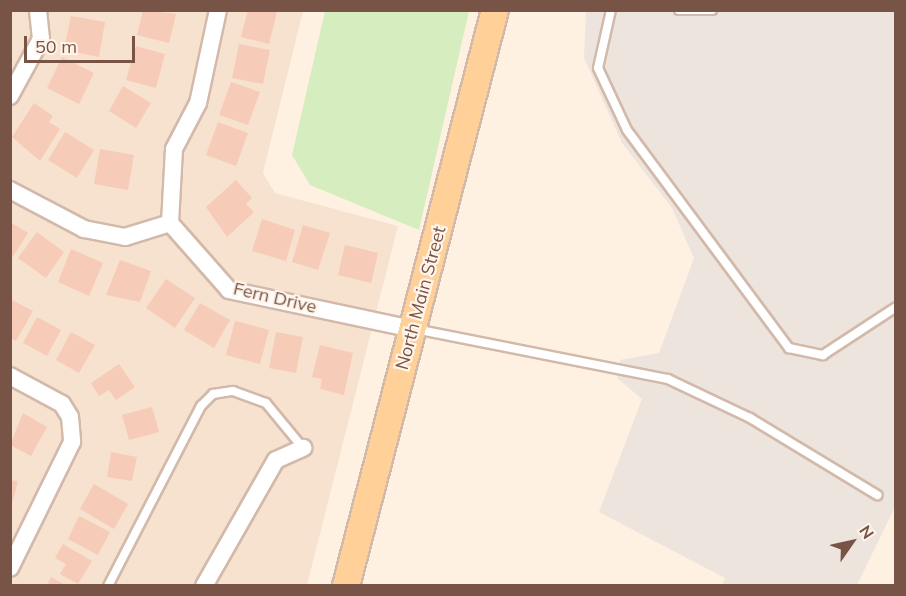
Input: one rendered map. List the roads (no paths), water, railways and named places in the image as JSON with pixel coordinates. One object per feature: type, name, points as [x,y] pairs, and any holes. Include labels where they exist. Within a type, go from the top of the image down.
[{"type":"main road","name":"North Main Street","points":[[346,585],[495,10]]},
{"type":"street","points":[[10,96],[41,39],[38,10]]},
{"type":"street","points":[[10,190],[84,229],[125,237],[170,223],[174,149],[198,103],[218,10]]},
{"type":"street","name":"Fern Drive","points":[[170,223],[229,290],[412,329]]},
{"type":"street","points":[[10,376],[53,398],[67,412],[72,442],[68,459],[12,562]]},
{"type":"street","points":[[204,585],[276,460],[303,448]]},
{"type":"lane","points":[[611,10],[598,68],[627,130],[789,348],[823,355],[896,307]]},
{"type":"lane","points":[[679,10],[712,10]]},
{"type":"lane","points":[[412,329],[668,379],[750,418],[877,495]]},
{"type":"lane","points":[[108,585],[201,406],[213,394],[233,391],[266,403],[303,448]]}]
